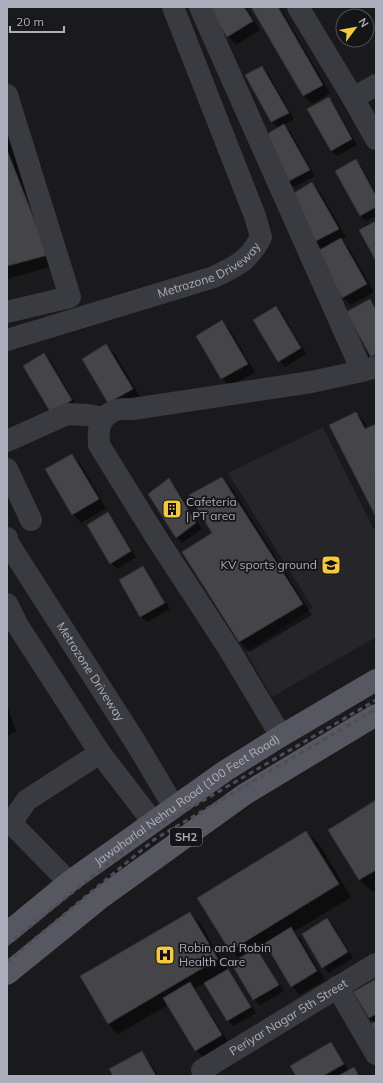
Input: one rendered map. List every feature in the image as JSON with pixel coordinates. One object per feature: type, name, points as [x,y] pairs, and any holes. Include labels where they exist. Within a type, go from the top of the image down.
[{"type":"main road","name":"Jawaharlal Nehru Road (100 Feet Road)","points":[[7,933],[70,882],[225,771],[376,680]]},
{"type":"main road","name":"SH2","points":[[7,974],[102,897],[245,794],[376,715]]},
{"type":"street","name":"Metrozone Driveway","points":[[7,340],[214,278],[241,264],[256,248],[261,237],[255,216],[173,7]]},
{"type":"street","points":[[200,7],[369,369],[312,382],[133,409],[115,410],[103,418],[98,432],[99,445],[282,736]]},
{"type":"street","points":[[298,7],[376,139]]},
{"type":"street","points":[[353,98],[376,86]]},
{"type":"street","points":[[7,95],[70,297],[7,312]]},
{"type":"street","points":[[7,440],[67,414],[88,415],[103,418]]},
{"type":"street","points":[[7,469],[31,520]]},
{"type":"street","name":"Metrozone Driveway","points":[[7,538],[8,543],[136,743],[174,807]]},
{"type":"street","points":[[7,604],[18,626],[100,753],[153,822]]},
{"type":"street","points":[[70,882],[9,826],[27,800],[100,753]]},
{"type":"street","name":"Periyar Nagar 5th Street","points":[[204,1073],[337,987],[376,964]]},
{"type":"street","points":[[337,987],[376,1054]]},
{"type":"shaded area","name":"KV sports ground","points":[[323,427],[373,528],[376,527],[376,637],[272,697],[246,652],[313,608],[228,473]]},
{"type":"building","points":[[208,7],[244,7],[253,21],[227,37]]},
{"type":"building","points":[[251,7],[278,7],[323,85],[303,96]]},
{"type":"building","points":[[262,66],[289,113],[271,122],[245,75]]},
{"type":"building","points":[[329,97],[352,139],[331,151],[307,109]]},
{"type":"building","points":[[284,124],[310,170],[287,182],[262,137]]},
{"type":"building","points":[[7,150],[48,255],[7,266]]},
{"type":"building","points":[[356,159],[376,196],[376,207],[360,216],[335,171]]},
{"type":"building","points":[[312,182],[339,229],[314,242],[289,196]]},
{"type":"building","points":[[376,221],[376,261],[359,230]]},
{"type":"building","points":[[341,238],[367,284],[342,298],[316,252]]},
{"type":"building","points":[[370,299],[376,310],[376,354],[371,357],[346,312]]},
{"type":"building","points":[[276,306],[301,348],[278,362],[253,320]]},
{"type":"building","points":[[222,320],[248,364],[221,379],[196,336]]},
{"type":"building","points":[[106,344],[133,389],[108,403],[82,359]]},
{"type":"building","points":[[44,353],[72,400],[51,413],[23,366]]},
{"type":"building","points":[[356,412],[365,429],[376,424],[375,515],[329,425]]},
{"type":"building","points":[[72,454],[99,499],[72,515],[45,469]]},
{"type":"building","points":[[222,477],[303,604],[239,642],[182,552],[212,533],[189,495]]},
{"type":"building","name":"Cafeteria | PT area","points":[[169,478],[196,523],[176,538],[148,494]]},
{"type":"building","points":[[108,512],[131,551],[110,564],[87,525]]},
{"type":"building","points":[[143,566],[165,603],[140,617],[119,580]]},
{"type":"building","points":[[376,800],[376,870],[359,880],[328,830]]},
{"type":"building","points":[[306,831],[339,884],[230,951],[197,898]]},
{"type":"building","points":[[190,912],[218,959],[108,1024],[80,976]]},
{"type":"building","points":[[327,918],[348,952],[322,968],[302,934]]},
{"type":"building","points":[[291,927],[317,971],[291,987],[265,943]]},
{"type":"building","points":[[256,948],[279,985],[253,1000],[231,963]]},
{"type":"building","points":[[228,969],[251,1007],[227,1021],[204,983]]},
{"type":"building","points":[[376,979],[376,1014],[369,1018],[353,992]]},
{"type":"building","points":[[190,982],[222,1035],[195,1051],[163,998]]},
{"type":"building","points":[[376,1021],[376,1039],[368,1025]]},
{"type":"building","points":[[331,1042],[344,1064],[323,1076],[296,1076],[290,1066]]},
{"type":"building","points":[[142,1051],[156,1076],[113,1076],[109,1069]]},
{"type":"building","points":[[354,1067],[359,1076],[338,1076]]},
{"type":"railway","points":[[7,945],[144,835],[376,700]]},
{"type":"railway","points":[[7,962],[155,839],[376,709]]},
{"type":"place","name":"Cafeteria | PT area","points":[[172,509]]},
{"type":"place","name":"KV sports ground","points":[[331,565]]},
{"type":"place","name":"Robin and Robin Health Care","points":[[165,955]]}]
